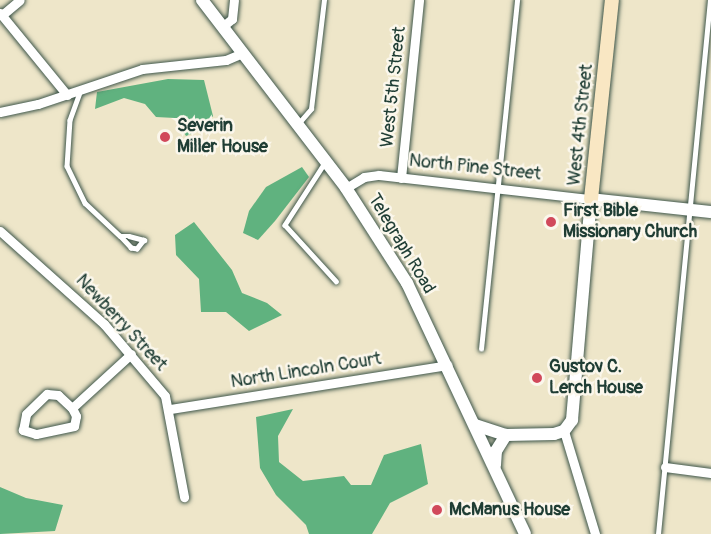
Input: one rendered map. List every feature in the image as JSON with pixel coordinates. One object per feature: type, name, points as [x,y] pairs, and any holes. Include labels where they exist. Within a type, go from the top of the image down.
[{"type":"main road","name":"West 4th Street","points":[[591,199],[612,0]]},
{"type":"street","points":[[20,0],[1,14],[67,95]]},
{"type":"street","name":"Telegraph Road","points":[[202,0],[240,54],[346,188],[407,283],[525,534]]},
{"type":"street","points":[[222,27],[232,19],[234,0]]},
{"type":"street","name":"West 5th Street","points":[[401,178],[419,0]]},
{"type":"street","points":[[0,111],[67,95],[142,69],[226,60],[240,54]]},
{"type":"street","name":"North Pine Street","points":[[346,188],[364,177],[401,178],[711,212]]},
{"type":"street","name":"West 4th Street","points":[[564,431],[572,420],[591,199]]},
{"type":"street","name":"Newberry Street","points":[[0,231],[76,297],[131,354],[165,396],[170,409],[184,497]]},
{"type":"street","points":[[72,408],[131,354]]},
{"type":"street","name":"North Lincoln Court","points":[[170,409],[448,366]]},
{"type":"street","points":[[53,393],[72,408],[76,422],[68,430],[36,434],[23,430],[23,419],[42,396],[53,393]]},
{"type":"street","points":[[475,425],[506,435],[564,431],[596,534]]},
{"type":"street","points":[[496,469],[496,451],[506,435]]},
{"type":"street","points":[[665,467],[711,473]]},
{"type":"lane","points":[[296,127],[311,109],[324,0]]},
{"type":"lane","points":[[481,350],[517,0]]},
{"type":"lane","points":[[658,534],[710,0]]},
{"type":"lane","points":[[81,90],[70,120],[67,166],[85,203],[131,248],[137,249],[144,240],[120,236]]},
{"type":"lane","points":[[325,163],[285,225],[336,281]]},
{"type":"green space","points":[[168,79],[204,80],[213,116],[201,130],[186,136],[175,118],[156,117],[145,104],[124,98],[95,109],[97,92]]},
{"type":"green space","points":[[302,167],[309,177],[275,221],[258,240],[243,233],[249,211],[266,187]]},
{"type":"green space","points":[[194,222],[232,270],[242,293],[267,303],[282,315],[249,331],[226,312],[201,312],[199,279],[176,255],[175,235]]},
{"type":"green space","points":[[293,409],[278,436],[279,462],[303,481],[344,476],[351,485],[371,485],[384,455],[421,444],[428,484],[390,503],[372,534],[309,534],[306,525],[276,495],[260,468],[256,417]]},
{"type":"green space","points":[[0,487],[26,498],[63,505],[55,531],[0,534]]},
{"type":"place","name":"Severin Miller House","points":[[165,137]]},
{"type":"place","name":"First Bible Missionary Church","points":[[551,222]]},
{"type":"place","name":"Gustov C. Lerch House","points":[[537,378]]},
{"type":"place","name":"McManus House","points":[[437,510]]}]
